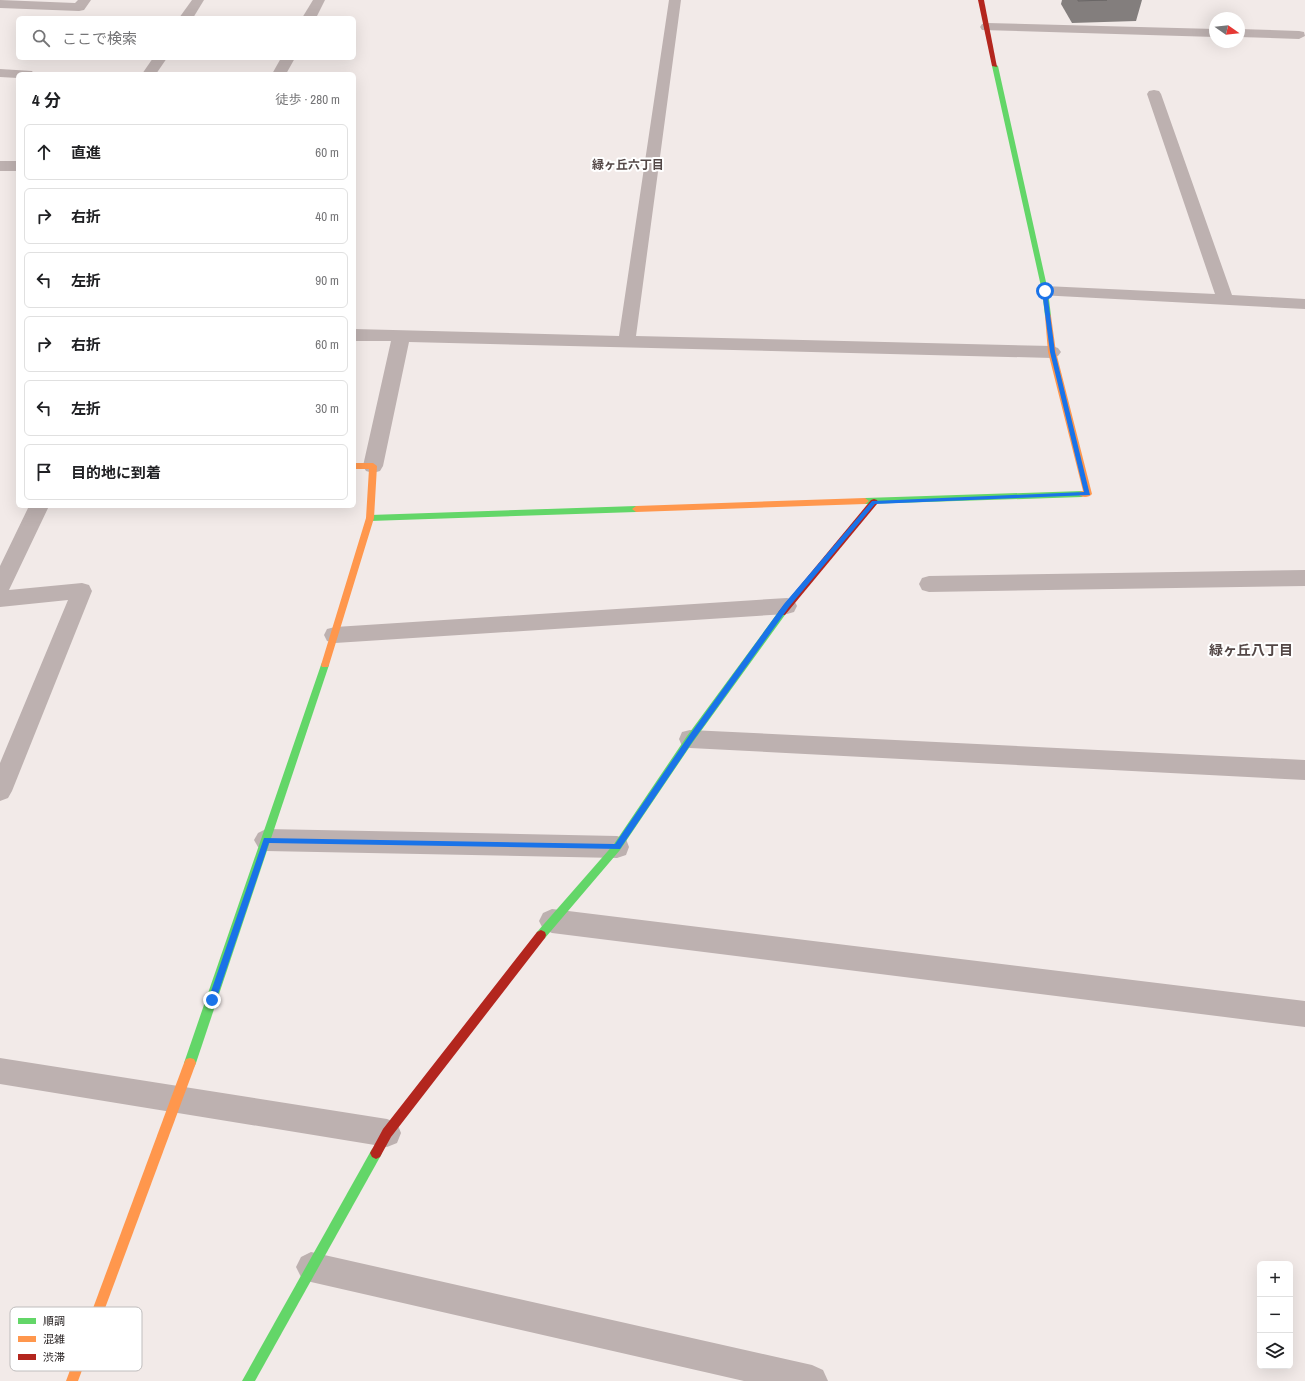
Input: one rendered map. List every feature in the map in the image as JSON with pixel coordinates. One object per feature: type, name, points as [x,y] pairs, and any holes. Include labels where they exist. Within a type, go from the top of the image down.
[{"type":"street","points":[[0,4],[79,7],[85,0]]},
{"type":"street","points":[[187,16],[198,0]]},
{"type":"street","points":[[311,16],[319,0]]},
{"type":"street","points":[[627,342],[675,0]]},
{"type":"street","points":[[370,518],[1088,494],[1052,352],[1045,291],[982,0]]},
{"type":"street","points":[[987,27],[1209,33]]},
{"type":"street","points":[[1245,33],[1299,35]]},
{"type":"street","points":[[150,72],[159,60]]},
{"type":"street","points":[[281,72],[287,60]]},
{"type":"street","points":[[0,73],[16,74]]},
{"type":"street","points":[[1154,94],[1225,300]]},
{"type":"street","points":[[0,166],[16,166]]},
{"type":"street","points":[[1045,291],[1305,304]]},
{"type":"street","points":[[356,335],[1052,352]]},
{"type":"street","points":[[100,1307],[178,1099],[335,635],[370,518],[373,466],[402,337]]},
{"type":"street","points":[[356,466],[373,466]]},
{"type":"street","points":[[248,1381],[387,1132],[552,921],[617,847],[690,739],[786,606],[874,502]]},
{"type":"street","points":[[0,587],[38,508]]},
{"type":"street","points":[[929,584],[1305,578]]},
{"type":"street","points":[[0,599],[82,591],[0,791]]},
{"type":"street","points":[[335,635],[786,606]]},
{"type":"street","points":[[690,739],[1305,770]]},
{"type":"street","points":[[266,840],[617,847]]},
{"type":"street","points":[[552,921],[1305,1014]]},
{"type":"street","points":[[0,1071],[387,1132]]},
{"type":"street","points":[[311,1267],[812,1381]]},
{"type":"street","points":[[72,1381],[76,1371]]},
{"type":"building","points":[[1078,0],[1107,0],[1078,1]]},
{"type":"traffic: fast","points":[[995,66],[1045,291],[1048,316]]},
{"type":"traffic: fast","points":[[865,501],[1082,494]]},
{"type":"traffic: fast","points":[[370,518],[636,509]]},
{"type":"traffic: fast","points":[[541,935],[617,847],[690,739],[782,613]]},
{"type":"traffic: fast","points":[[190,1063],[325,665]]},
{"type":"traffic: fast","points":[[248,1381],[376,1153]]},
{"type":"traffic: slow","points":[[1048,316],[1052,352],[1088,494],[1082,494]]},
{"type":"traffic: slow","points":[[325,665],[370,518],[373,466],[356,466]]},
{"type":"traffic: slow","points":[[636,509],[865,501]]},
{"type":"traffic: slow","points":[[99,1307],[190,1063]]},
{"type":"traffic: slow","points":[[72,1381],[76,1371]]},
{"type":"traffic: jam","points":[[981,0],[995,66]]},
{"type":"traffic: jam","points":[[782,613],[874,502]]},
{"type":"traffic: jam","points":[[376,1153],[387,1133],[541,935]]},
{"type":"district","name":"緑ヶ丘六丁目","points":[[628,165]]},
{"type":"district","name":"緑ヶ丘八丁目","points":[[1251,650]]},
{"type":"route","points":[[212,1000],[266,840],[617,847],[690,739],[786,606],[874,502],[1088,494],[1052,352],[1045,291]]}]
